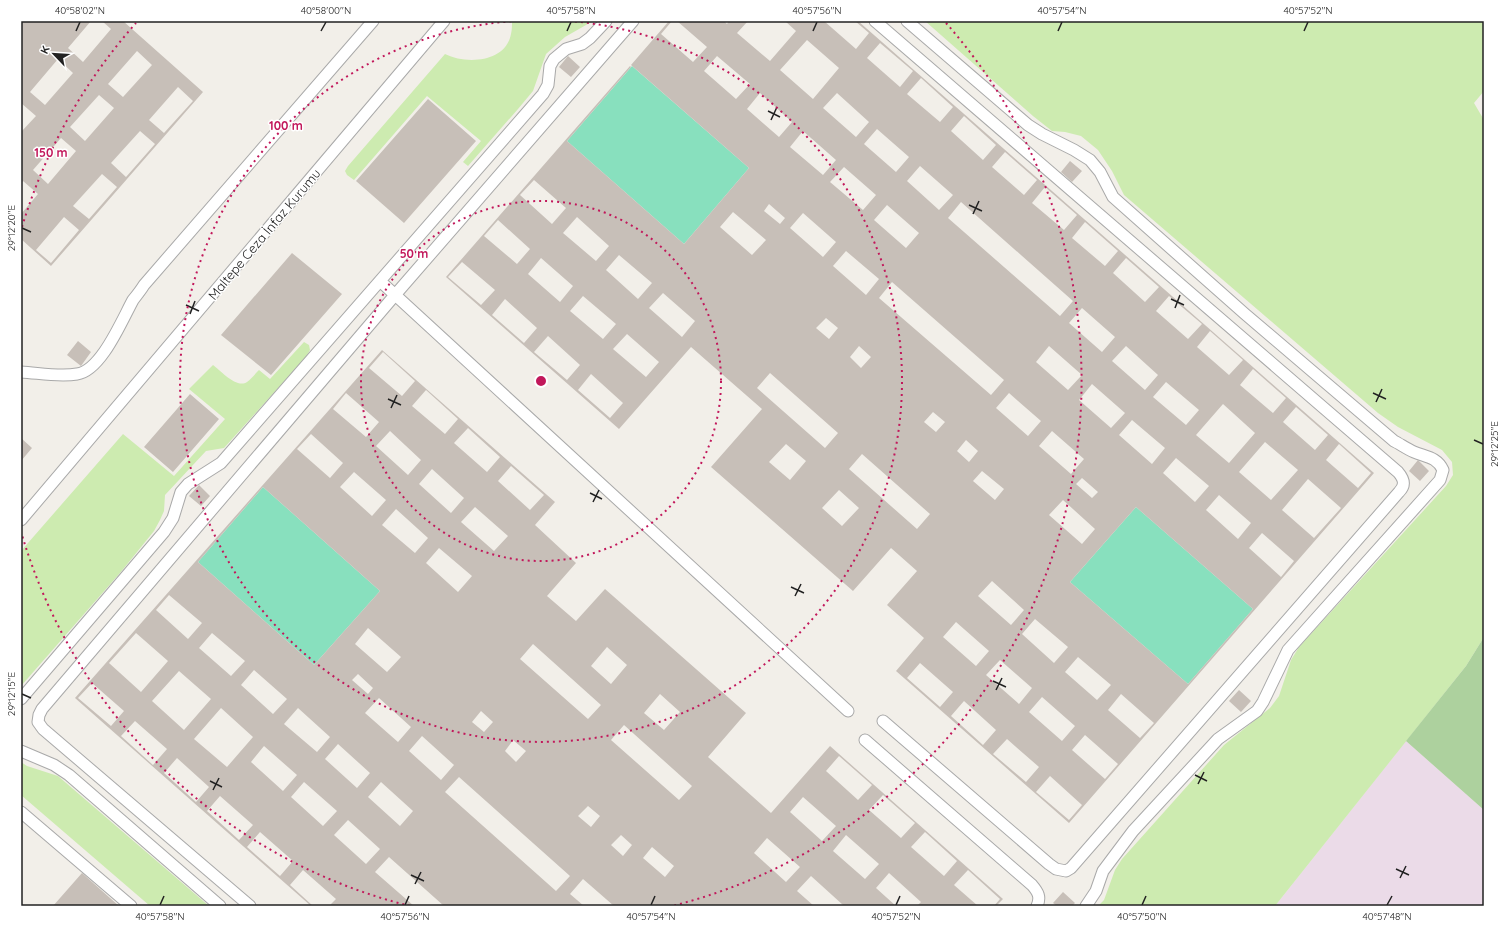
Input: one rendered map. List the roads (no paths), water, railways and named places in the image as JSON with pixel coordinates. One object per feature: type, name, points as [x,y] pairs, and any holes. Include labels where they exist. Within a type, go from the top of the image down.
[{"type":"lane","points":[[21,372],[77,374],[87,371],[106,349],[117,333],[134,298],[144,285],[373,21]]},
{"type":"lane","name":"Maltepe Ceza İnfaz Kurumu","points":[[21,520],[444,21]]},
{"type":"lane","points":[[21,699],[164,532],[173,518],[181,492],[188,484],[221,463],[543,94],[548,85],[550,66],[554,59],[566,49],[582,44],[606,21]]},
{"type":"lane","points":[[250,906],[43,729],[38,722],[39,715],[42,709],[395,295],[633,21]]},
{"type":"lane","points":[[875,21],[1398,472],[1404,483],[1403,488],[1071,868],[1066,871],[1056,869],[1049,864],[883,721]]},
{"type":"lane","points":[[907,21],[1028,125],[1090,160],[1100,172],[1113,198],[1245,314],[1394,441],[1414,452],[1434,458],[1443,470],[1440,480],[1288,650],[1264,702],[1256,711],[1218,739],[1134,831],[1103,871],[1096,891],[1086,906]]},
{"type":"lane","points":[[380,281],[848,711]]},
{"type":"lane","points":[[865,740],[1032,884],[1038,893],[1040,900],[1037,906]]},
{"type":"lane","points":[[21,750],[54,764],[70,775],[220,906]]},
{"type":"lane","points":[[21,812],[131,906]]}]
